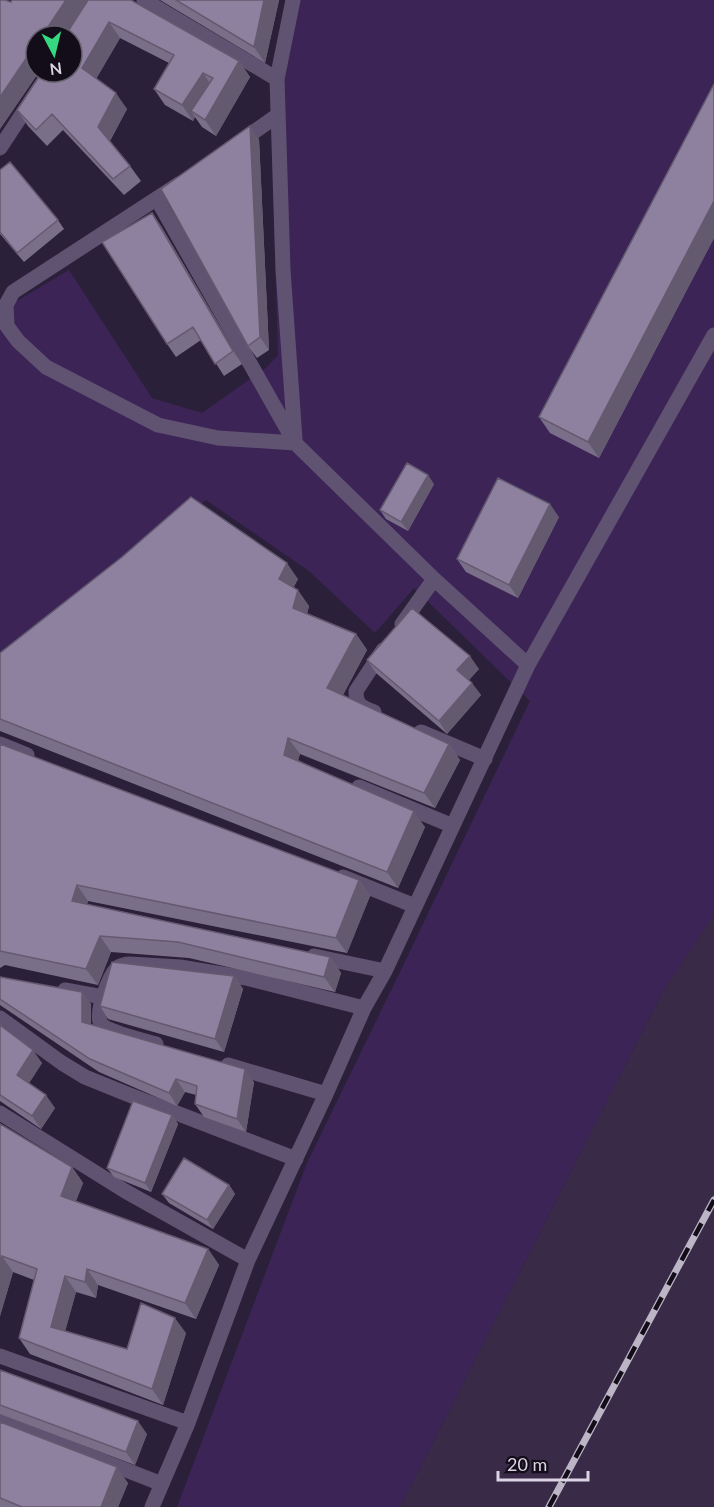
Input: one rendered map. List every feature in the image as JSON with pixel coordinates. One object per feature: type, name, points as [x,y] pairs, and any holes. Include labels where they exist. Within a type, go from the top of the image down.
[{"type":"street","points":[[144,0],[277,79]]},
{"type":"street","points":[[293,0],[277,79],[283,270],[296,443]]},
{"type":"street","points":[[1,146],[42,84]]},
{"type":"street","points":[[222,154],[278,115]]},
{"type":"street","points":[[194,173],[13,292],[6,305],[7,326],[46,367],[159,425],[218,438],[296,443]]},
{"type":"street","points":[[157,199],[296,443],[434,579],[528,665]]},
{"type":"street","points":[[152,1507],[188,1423],[248,1260],[327,1094],[364,1008],[385,971],[528,665],[714,336]]},
{"type":"street","points":[[391,719],[360,706],[356,699],[356,691],[434,579]]},
{"type":"street","points":[[412,728],[485,759]]},
{"type":"street","points":[[0,744],[46,762]]},
{"type":"street","points":[[349,783],[453,826]]},
{"type":"street","points":[[331,872],[415,906]]},
{"type":"street","points":[[305,954],[385,971]]},
{"type":"street","points":[[169,1047],[113,1031],[99,1021],[98,1014],[103,997],[112,976],[122,965],[180,967],[246,978],[364,1008]]},
{"type":"street","points":[[46,986],[103,997]]},
{"type":"street","points":[[0,1018],[85,1077],[296,1159]]},
{"type":"street","points":[[214,1061],[327,1094]]},
{"type":"street","points":[[0,1113],[125,1191],[248,1260]]},
{"type":"street","points":[[0,1356],[188,1423]]},
{"type":"street","points":[[0,1421],[162,1484]]},
{"type":"shaded area","points":[[287,0],[714,0],[714,915],[662,993],[400,1507],[177,1507],[307,1163],[530,701],[414,588],[375,633],[309,571],[206,500],[11,659],[0,651],[0,311],[69,270],[152,398],[202,413],[267,367],[278,355],[270,82]]},
{"type":"shaded area","points":[[714,915],[714,1507],[400,1507],[662,993]]},
{"type":"building","points":[[0,0],[11,2],[12,0],[66,0],[50,24],[24,24],[24,62],[0,97]]},
{"type":"building","points":[[88,0],[131,0],[239,61],[205,120],[191,111],[213,78],[203,73],[182,105],[154,89],[174,55],[109,22],[84,65],[84,24],[73,24]]},
{"type":"building","points":[[176,0],[264,0],[254,47]]},
{"type":"building","points":[[84,69],[116,93],[98,127],[130,166],[113,179],[52,114],[36,130],[17,110],[34,84],[84,84]]},
{"type":"building","points":[[714,84],[714,201],[588,442],[539,417]]},
{"type":"building","points":[[250,126],[260,337],[248,346],[161,189]]},
{"type":"building","points":[[10,162],[58,220],[17,253],[0,232],[0,170]]},
{"type":"building","points":[[152,213],[233,351],[215,364],[193,327],[167,344],[102,242]]},
{"type":"building","points":[[407,463],[428,475],[401,522],[380,510]]},
{"type":"building","points":[[498,478],[550,504],[509,585],[457,559]]},
{"type":"building","points":[[191,497],[287,563],[279,579],[298,590],[293,608],[356,634],[327,688],[449,744],[424,793],[288,738],[284,755],[414,811],[387,872],[0,719],[0,653],[122,557]]},
{"type":"building","points":[[412,608],[470,656],[457,670],[472,683],[439,721],[367,660]]},
{"type":"building","points":[[0,744],[359,880],[336,938],[77,885],[72,901],[330,957],[324,977],[178,942],[100,936],[86,969],[0,951]]},
{"type":"building","points":[[112,962],[234,976],[215,1039],[100,1006]]},
{"type":"building","points":[[0,977],[82,992],[82,1022],[245,1069],[237,1119],[195,1104],[197,1086],[176,1079],[169,1093],[90,1059],[0,999]]},
{"type":"building","points":[[0,1025],[33,1050],[17,1075],[46,1095],[32,1116],[0,1095]]},
{"type":"building","points":[[133,1101],[172,1115],[145,1183],[107,1168]]},
{"type":"building","points":[[0,1124],[72,1167],[61,1196],[208,1249],[185,1303],[87,1269],[85,1282],[65,1276],[51,1327],[127,1349],[141,1303],[175,1318],[152,1389],[19,1338],[37,1269],[2,1256],[0,1262]]},
{"type":"building","points":[[184,1158],[229,1185],[207,1220],[162,1194]]},
{"type":"building","points":[[0,1370],[138,1421],[126,1452],[0,1405]]},
{"type":"building","points":[[0,1422],[117,1467],[101,1507],[22,1507],[0,1498]]},
{"type":"railway","points":[[549,1507],[714,1200]]}]
